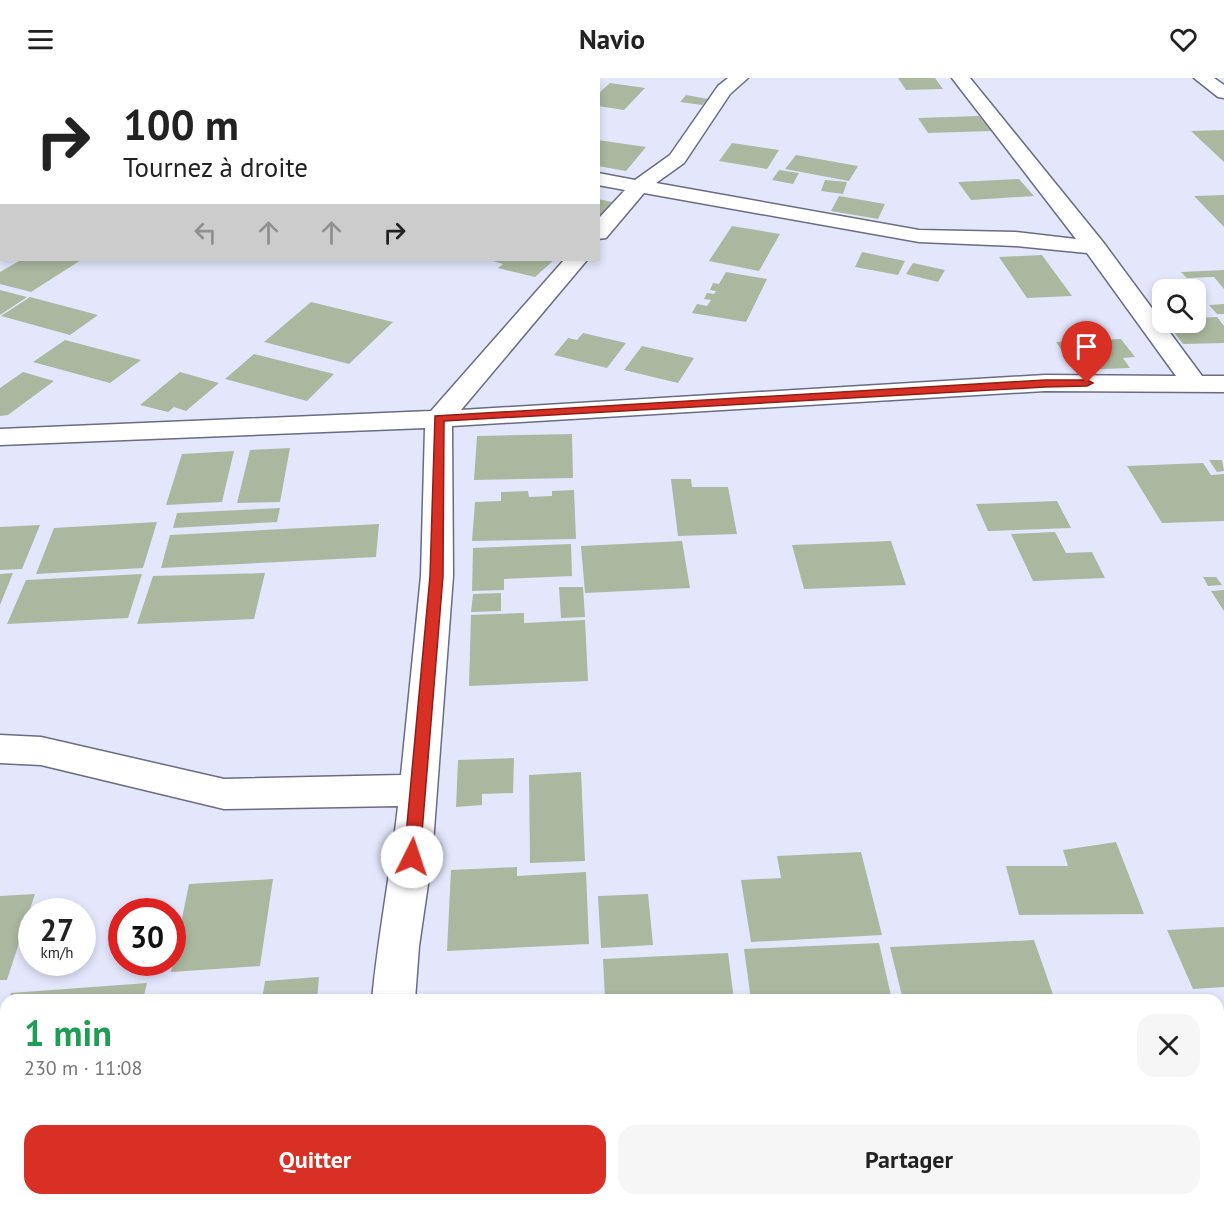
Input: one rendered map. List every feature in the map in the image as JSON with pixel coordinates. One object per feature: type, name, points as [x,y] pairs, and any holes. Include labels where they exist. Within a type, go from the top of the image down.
[{"type":"street","points":[[600,231],[638,187],[677,159],[724,90],[739,78]]},
{"type":"street","points":[[961,78],[1026,163],[1095,247],[1194,383]]},
{"type":"street","points":[[1203,78],[1224,93]]},
{"type":"street","points":[[600,179],[919,236],[1015,239],[1095,247]]},
{"type":"street","points":[[394,994],[398,946],[412,857],[437,576],[439,418],[575,261]]},
{"type":"street","points":[[0,437],[439,418],[1045,383],[1224,384]]},
{"type":"street","points":[[0,749],[41,751],[224,794],[417,790]]},
{"type":"building","points":[[898,78],[935,78],[943,89],[906,90]]},
{"type":"building","points":[[610,83],[645,88],[624,110],[600,106],[600,92]]},
{"type":"building","points":[[686,95],[708,99],[702,105],[680,102]]},
{"type":"building","points":[[979,116],[991,131],[928,133],[918,118]]},
{"type":"building","points":[[1224,130],[1224,162],[1191,131]]},
{"type":"building","points":[[600,140],[646,147],[626,171],[600,166]]},
{"type":"building","points":[[732,143],[779,150],[767,169],[719,161]]},
{"type":"building","points":[[796,155],[858,166],[849,181],[785,169]]},
{"type":"building","points":[[779,170],[799,173],[793,184],[772,180]]},
{"type":"building","points":[[1019,179],[1034,196],[971,200],[958,182]]},
{"type":"building","points":[[825,180],[847,182],[843,194],[821,191]]},
{"type":"building","points":[[1224,195],[1224,227],[1194,196]]},
{"type":"building","points":[[839,196],[885,204],[878,219],[831,211]]},
{"type":"building","points":[[600,199],[612,202],[600,215]]},
{"type":"building","points":[[732,226],[780,234],[759,271],[709,261]]},
{"type":"building","points":[[862,252],[905,261],[898,275],[855,267]]},
{"type":"building","points":[[1042,255],[1072,296],[1027,298],[999,257]]},
{"type":"building","points":[[19,261],[79,261],[31,292],[0,284],[0,272]]},
{"type":"building","points":[[493,261],[553,261],[535,277],[498,268],[503,264]]},
{"type":"building","points":[[913,263],[945,270],[938,282],[906,274]]},
{"type":"building","points":[[1224,270],[1224,289],[1214,277],[1187,278],[1181,272]]},
{"type":"building","points":[[726,272],[767,279],[746,322],[692,313],[697,304],[707,306],[711,300],[704,299],[707,293],[714,294],[716,291],[710,290],[713,283],[719,284]]},
{"type":"building","points":[[0,290],[27,297],[0,315]]},
{"type":"building","points":[[30,297],[98,315],[70,335],[1,316]]},
{"type":"building","points":[[311,302],[393,322],[349,364],[264,342]]},
{"type":"building","points":[[1224,304],[1224,314],[1217,314],[1209,305]]},
{"type":"building","points":[[1217,317],[1224,326],[1224,343],[1183,344],[1174,333],[1206,333],[1206,318]]},
{"type":"building","points":[[583,333],[626,343],[607,368],[554,355],[568,338],[577,340]]},
{"type":"building","points":[[1121,339],[1135,357],[1123,358],[1130,368],[1075,370],[1056,342]]},
{"type":"building","points":[[65,340],[141,360],[110,383],[33,362]]},
{"type":"building","points":[[642,346],[694,358],[678,383],[624,370]]},
{"type":"building","points":[[254,354],[334,374],[307,401],[225,379]]},
{"type":"building","points":[[23,372],[54,381],[8,415],[0,416],[0,388]]},
{"type":"building","points":[[180,372],[219,383],[186,411],[174,407],[168,412],[140,405]]},
{"type":"building","points":[[572,434],[573,478],[474,480],[477,436]]},
{"type":"building","points":[[290,448],[280,502],[237,503],[250,450]]},
{"type":"building","points":[[234,451],[222,502],[166,505],[182,454]]},
{"type":"building","points":[[1209,460],[1222,460],[1224,471],[1217,472]]},
{"type":"building","points":[[1203,463],[1211,475],[1224,474],[1224,521],[1162,523],[1127,466]]},
{"type":"building","points":[[671,479],[691,479],[692,487],[728,487],[737,534],[678,536]]},
{"type":"building","points":[[574,490],[576,539],[472,541],[475,502],[501,501],[501,492],[528,491],[529,497],[552,496],[552,491]]},
{"type":"building","points":[[1057,501],[1071,528],[988,531],[976,504]]},
{"type":"building","points":[[280,508],[277,522],[173,528],[177,513]]},
{"type":"building","points":[[157,522],[143,568],[36,574],[54,528]]},
{"type":"building","points":[[379,524],[376,557],[161,568],[170,535]]},
{"type":"building","points":[[40,525],[22,569],[0,570],[0,527]]},
{"type":"building","points":[[1055,532],[1066,553],[1092,552],[1105,578],[1033,581],[1011,534]]},
{"type":"building","points":[[682,541],[690,588],[585,593],[581,546]]},
{"type":"building","points":[[891,541],[906,585],[804,589],[792,545]]},
{"type":"building","points":[[571,544],[572,576],[504,579],[504,590],[472,591],[473,548]]},
{"type":"building","points":[[13,573],[0,605],[0,574]]},
{"type":"building","points":[[265,573],[254,619],[137,624],[153,576]]},
{"type":"building","points":[[142,574],[128,618],[7,624],[26,580]]},
{"type":"building","points":[[1203,577],[1216,577],[1222,585],[1208,586]]},
{"type":"building","points":[[559,587],[583,587],[585,617],[561,618]]},
{"type":"building","points":[[1224,590],[1224,611],[1211,591]]},
{"type":"building","points":[[501,593],[501,611],[471,612],[473,594]]},
{"type":"building","points":[[524,613],[524,623],[585,620],[588,681],[469,686],[471,615]]},
{"type":"building","points":[[514,758],[513,793],[482,794],[482,805],[456,807],[458,760]]},
{"type":"building","points":[[581,772],[585,861],[530,863],[529,775]]},
{"type":"building","points":[[1116,842],[1144,914],[1019,915],[1006,866],[1068,866],[1063,850]]},
{"type":"building","points":[[861,852],[882,935],[751,942],[741,880],[781,878],[777,856]]},
{"type":"building","points":[[517,867],[517,876],[586,872],[589,944],[447,951],[451,870]]},
{"type":"building","points":[[273,879],[260,966],[186,971],[186,899],[189,884]]},
{"type":"building","points":[[35,894],[34,898],[18,898],[18,946],[7,980],[0,980],[0,896]]},
{"type":"building","points":[[648,894],[653,945],[601,948],[598,896]]},
{"type":"building","points":[[1224,927],[1224,987],[1193,989],[1167,930]]},
{"type":"building","points":[[1034,940],[1053,994],[902,994],[890,947]]},
{"type":"building","points":[[879,943],[891,994],[750,994],[744,949]]},
{"type":"building","points":[[728,953],[733,994],[605,994],[603,959]]},
{"type":"building","points":[[319,977],[318,994],[263,994],[265,981]]},
{"type":"building","points":[[147,983],[144,994],[11,993]]},
{"type":"route","points":[[412,857],[437,576],[439,418],[1045,383],[1087,383]]}]
